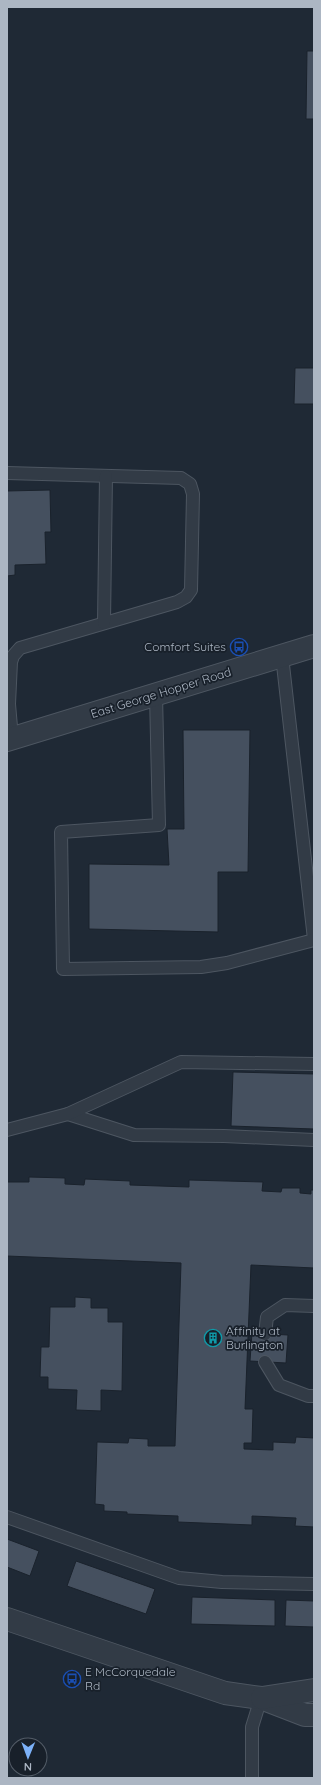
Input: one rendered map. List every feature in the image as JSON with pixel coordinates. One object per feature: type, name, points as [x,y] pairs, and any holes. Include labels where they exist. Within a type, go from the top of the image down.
[{"type":"street","name":"East George Hopper Road","points":[[10,739],[314,646]]},
{"type":"street","points":[[7,1619],[225,1693],[261,1698],[305,1715],[314,1715]]},
{"type":"street","points":[[261,1698],[314,1690]]},
{"type":"lane","points":[[7,473],[181,478],[190,484],[192,502],[191,590],[177,602],[25,646],[13,656],[11,662],[8,704],[10,739]]},
{"type":"lane","points":[[104,623],[106,476]]},
{"type":"lane","points":[[156,695],[159,825],[61,832],[63,969],[200,967],[227,963],[314,939],[282,656]]},
{"type":"lane","points":[[7,1130],[68,1114],[180,1062],[314,1064]]},
{"type":"lane","points":[[68,1114],[134,1135],[224,1136],[314,1140]]},
{"type":"lane","points":[[265,1334],[267,1317],[285,1306],[314,1306]]},
{"type":"lane","points":[[265,1362],[280,1385],[308,1396],[314,1396]]},
{"type":"lane","points":[[7,1517],[179,1578],[222,1582],[314,1584]]},
{"type":"lane","points":[[252,1778],[252,1727],[261,1698]]},
{"type":"building","points":[[307,51],[314,51],[314,119],[306,119]]},
{"type":"building","points":[[295,368],[314,368],[314,404],[294,404]]},
{"type":"building","points":[[50,490],[51,532],[45,532],[46,564],[15,565],[15,575],[7,576],[7,491]]},
{"type":"building","points":[[183,730],[250,730],[248,872],[218,872],[218,932],[89,929],[89,864],[169,865],[167,829],[184,829]]},
{"type":"building","points":[[233,1072],[314,1074],[314,1129],[231,1126]]},
{"type":"building","name":"Affinity at Burlington","points":[[29,1177],[65,1178],[65,1184],[84,1185],[85,1179],[130,1181],[130,1185],[189,1187],[189,1180],[263,1182],[262,1191],[281,1192],[282,1188],[300,1188],[300,1193],[311,1194],[311,1190],[314,1190],[314,1268],[251,1265],[245,1409],[253,1409],[252,1443],[244,1443],[244,1449],[273,1450],[273,1442],[295,1443],[296,1437],[314,1438],[314,1527],[295,1526],[296,1518],[252,1516],[252,1525],[178,1522],[178,1516],[127,1514],[127,1512],[104,1511],[104,1505],[95,1504],[97,1442],[128,1443],[129,1438],[148,1439],[148,1446],[175,1446],[181,1263],[7,1256],[7,1182],[29,1182]]},
{"type":"building","points":[[75,1297],[91,1298],[91,1308],[108,1308],[108,1322],[123,1322],[122,1391],[101,1390],[101,1411],[76,1410],[77,1390],[48,1389],[48,1377],[40,1377],[41,1347],[49,1347],[50,1307],[75,1307]]},
{"type":"building","points":[[252,1333],[288,1335],[286,1363],[250,1361]]},
{"type":"building","points":[[7,1539],[39,1551],[30,1576],[7,1567]]},
{"type":"building","points":[[76,1561],[155,1589],[146,1614],[67,1586]]},
{"type":"building","points":[[192,1597],[275,1600],[275,1626],[191,1624]]},
{"type":"building","points":[[286,1600],[314,1601],[314,1627],[285,1626]]},
{"type":"place","name":"Comfort Suites","points":[[239,647]]},
{"type":"place","name":"Affinity at Burlington","points":[[213,1338]]},
{"type":"place","name":"E McCorquedale Rd","points":[[72,1679]]}]
